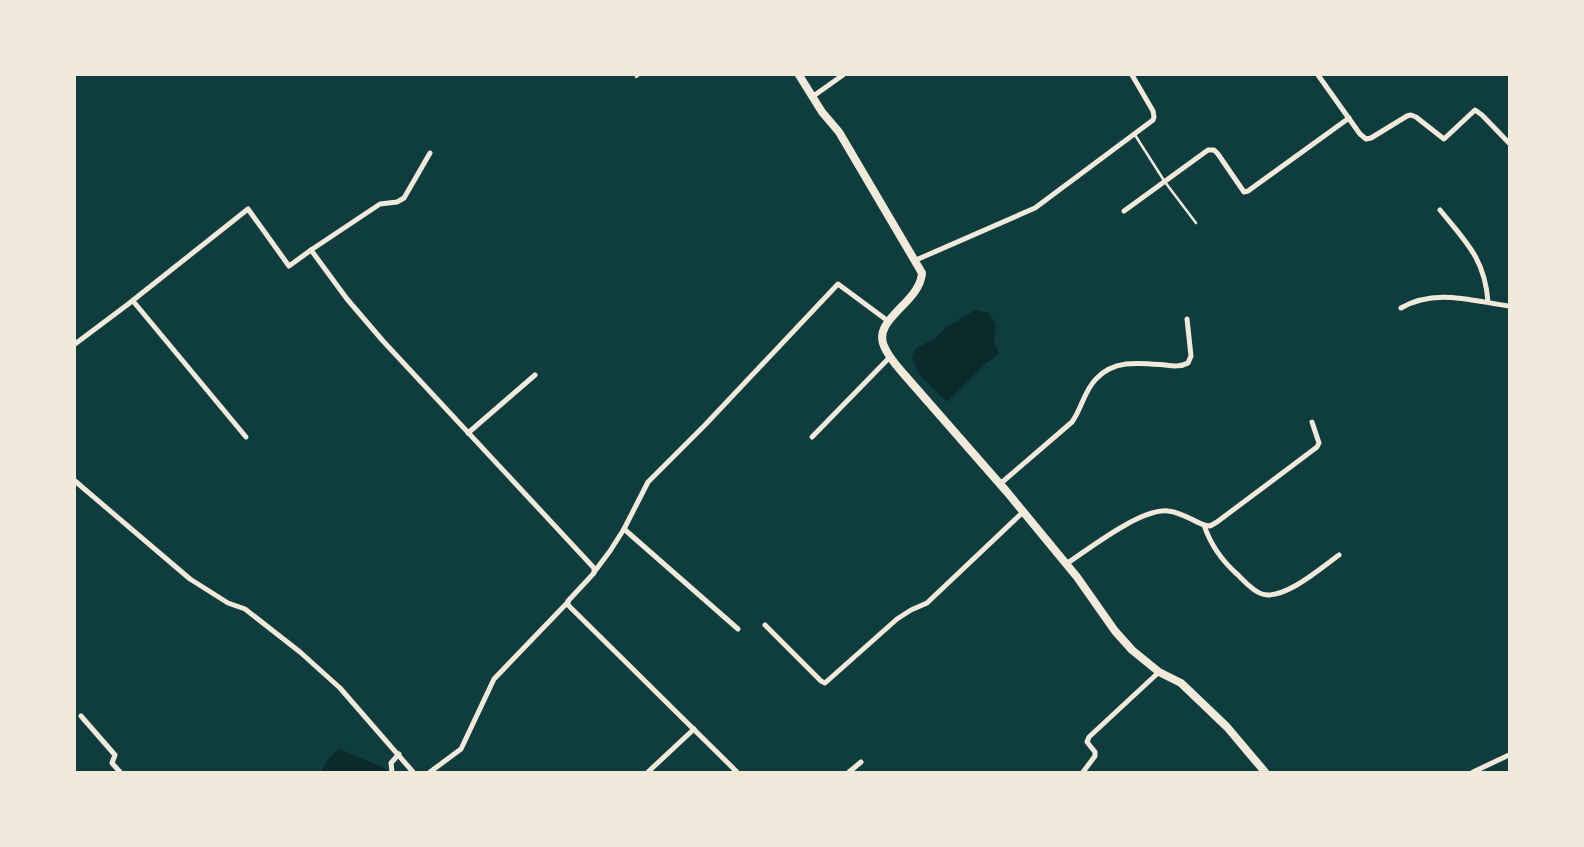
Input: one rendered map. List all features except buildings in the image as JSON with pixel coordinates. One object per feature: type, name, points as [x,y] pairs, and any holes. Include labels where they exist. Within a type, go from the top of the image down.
[{"type":"main road","points":[[799,75],[822,112],[844,140],[922,273],[919,285],[908,301],[888,321],[882,331],[882,339],[890,357],[1024,512],[1066,564],[1115,631],[1132,650],[1159,672],[1181,683],[1203,703],[1227,727],[1265,772]]},
{"type":"street","points":[[812,97],[843,75]]},
{"type":"street","points":[[916,260],[1034,208],[1153,120],[1154,114],[1132,75]]},
{"type":"street","points":[[1318,75],[1366,140],[1411,115],[1444,139],[1476,110],[1509,143]]},
{"type":"street","points":[[1124,211],[1208,150],[1214,150],[1218,154],[1244,192],[1248,191],[1348,118]]},
{"type":"street","points":[[75,344],[133,301],[248,210],[289,266],[380,204],[397,202],[404,198],[430,153]]},
{"type":"street","points":[[1440,210],[1480,263],[1487,287],[1488,302]]},
{"type":"street","points":[[311,250],[347,299],[383,341],[595,571]]},
{"type":"street","points":[[430,772],[461,748],[494,679],[595,571],[624,529],[648,482],[705,425],[838,284],[888,321]]},
{"type":"street","points":[[1401,308],[1417,300],[1441,296],[1509,306]]},
{"type":"street","points":[[133,301],[246,437]]},
{"type":"street","points":[[1000,484],[1072,422],[1088,389],[1106,370],[1131,363],[1181,366],[1188,363],[1191,356],[1187,319]]},
{"type":"street","points":[[812,437],[890,357]]},
{"type":"street","points":[[468,433],[535,375]]},
{"type":"street","points":[[1066,564],[1125,525],[1156,512],[1169,511],[1210,526],[1217,522],[1314,450],[1319,444],[1312,422]]},
{"type":"street","points":[[75,481],[190,579],[228,602],[245,609],[300,652],[340,688],[413,772]]},
{"type":"street","points":[[765,625],[825,683],[897,619],[927,603],[1024,512]]},
{"type":"street","points":[[1204,525],[1215,550],[1226,564],[1253,589],[1263,594],[1277,594],[1290,589],[1339,554]]},
{"type":"street","points":[[624,529],[738,629]]},
{"type":"street","points":[[568,602],[737,772]]},
{"type":"street","points":[[1083,772],[1096,754],[1087,742],[1089,737],[1159,672]]},
{"type":"street","points":[[81,716],[116,756],[112,763],[120,772]]},
{"type":"street","points":[[648,772],[694,729]]},
{"type":"street","points":[[392,772],[391,763],[399,754]]},
{"type":"street","points":[[1473,772],[1509,755]]},
{"type":"street","points":[[849,772],[861,762]]},
{"type":"lane","points":[[1134,134],[1165,182],[1196,223]]},
{"type":"water","points":[[975,310],[989,313],[996,325],[994,341],[999,354],[986,363],[947,402],[918,373],[912,358],[915,349],[936,338],[945,328]]},
{"type":"water","points":[[339,749],[384,768],[387,772],[321,772],[328,759]]}]
